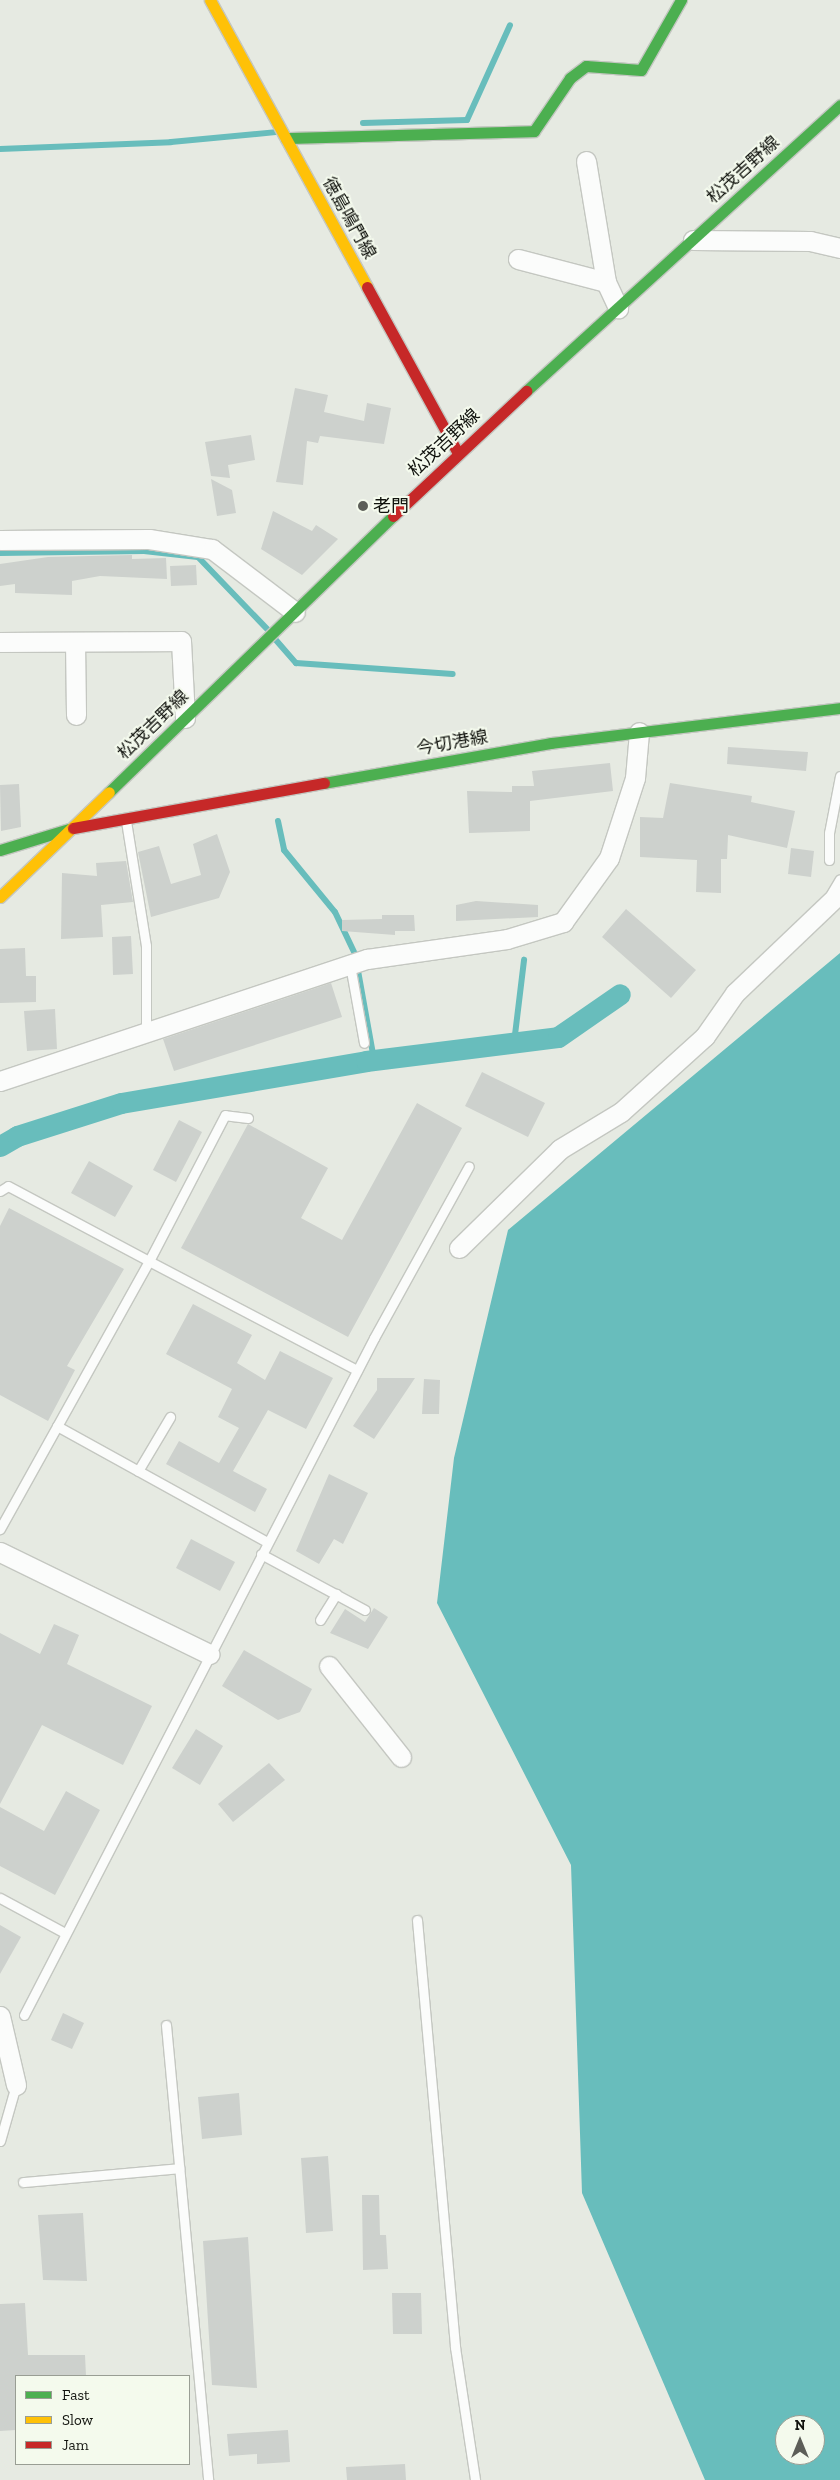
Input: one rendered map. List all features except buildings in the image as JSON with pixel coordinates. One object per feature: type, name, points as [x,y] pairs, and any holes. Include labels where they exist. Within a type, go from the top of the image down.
[{"type":"main road","name":"徳島鳴門線","points":[[210,0],[458,453]]},
{"type":"main road","points":[[286,138],[534,131],[570,78],[586,66],[641,70],[681,0]]},
{"type":"main road","name":"松茂吉野線","points":[[0,850],[73,828],[458,453],[840,105]]},
{"type":"main road","name":"今切港線","points":[[73,828],[551,743],[840,708]]},
{"type":"main road","points":[[0,897],[73,828]]},
{"type":"street","points":[[586,161],[606,282],[618,308]]},
{"type":"street","points":[[693,240],[810,241],[840,248]]},
{"type":"street","points":[[518,259],[606,282]]},
{"type":"street","points":[[0,540],[24,537],[149,539],[212,549],[295,612]]},
{"type":"street","points":[[0,642],[181,641],[186,718]]},
{"type":"street","points":[[75,642],[76,715]]},
{"type":"street","points":[[0,1081],[350,965],[507,939],[563,922],[610,858],[635,778],[639,732]]},
{"type":"street","points":[[459,1248],[560,1149],[621,1112],[705,1036],[735,993],[840,893]]},
{"type":"street","points":[[0,1552],[209,1654]]},
{"type":"street","points":[[329,1666],[401,1757]]},
{"type":"street","points":[[0,2016],[16,2085]]},
{"type":"lane","points":[[829,860],[829,833],[840,776]]},
{"type":"lane","points":[[125,819],[146,946],[146,1032]]},
{"type":"lane","points":[[818,914],[840,879]]},
{"type":"lane","points":[[350,965],[364,1043]]},
{"type":"lane","points":[[0,1529],[149,1261],[225,1115],[248,1118]]},
{"type":"lane","points":[[24,2015],[267,1542],[468,1166]]},
{"type":"lane","points":[[0,1191],[8,1186],[358,1370]]},
{"type":"lane","points":[[138,1471],[170,1417]]},
{"type":"lane","points":[[58,1426],[267,1542]]},
{"type":"lane","points":[[261,1554],[365,1610]]},
{"type":"lane","points":[[320,1620],[336,1594]]},
{"type":"lane","points":[[0,1898],[65,1933]]},
{"type":"lane","points":[[417,1920],[455,2347],[475,2480]]},
{"type":"lane","points":[[166,2024],[208,2480]]},
{"type":"lane","points":[[0,2142],[16,2085]]},
{"type":"lane","points":[[22,2182],[179,2168]]},
{"type":"water","points":[[840,953],[840,2480],[705,2480],[582,2193],[571,1865],[437,1603],[454,1458],[508,1230]]},
{"type":"waterway","points":[[363,123],[467,120],[510,25]]},
{"type":"waterway","points":[[0,149],[171,142],[276,132]]},
{"type":"waterway","points":[[0,553],[144,551],[198,557],[267,629]]},
{"type":"waterway","points":[[275,639],[296,663],[453,674]]},
{"type":"waterway","points":[[278,821],[284,850],[335,912],[355,954],[374,1060]]},
{"type":"waterway","points":[[514,1043],[524,960]]},
{"type":"waterway","points":[[0,1146],[17,1136],[121,1103],[366,1061],[558,1037],[620,994]]},
{"type":"traffic: fast","points":[[286,138],[534,131],[570,78],[586,66],[641,70],[681,0]]},
{"type":"traffic: fast","points":[[526,391],[840,105]]},
{"type":"traffic: fast","points":[[109,792],[393,516]]},
{"type":"traffic: fast","points":[[324,783],[551,743],[840,708]]},
{"type":"traffic: fast","points":[[0,850],[69,829]]},
{"type":"traffic: slow","points":[[210,0],[367,287]]},
{"type":"traffic: slow","points":[[0,897],[109,792]]},
{"type":"traffic: jam","points":[[367,287],[458,453]]},
{"type":"traffic: jam","points":[[393,516],[526,391]]},
{"type":"traffic: jam","points":[[73,828],[324,783]]},
{"type":"place","name":"老門","points":[[363,506]]}]
